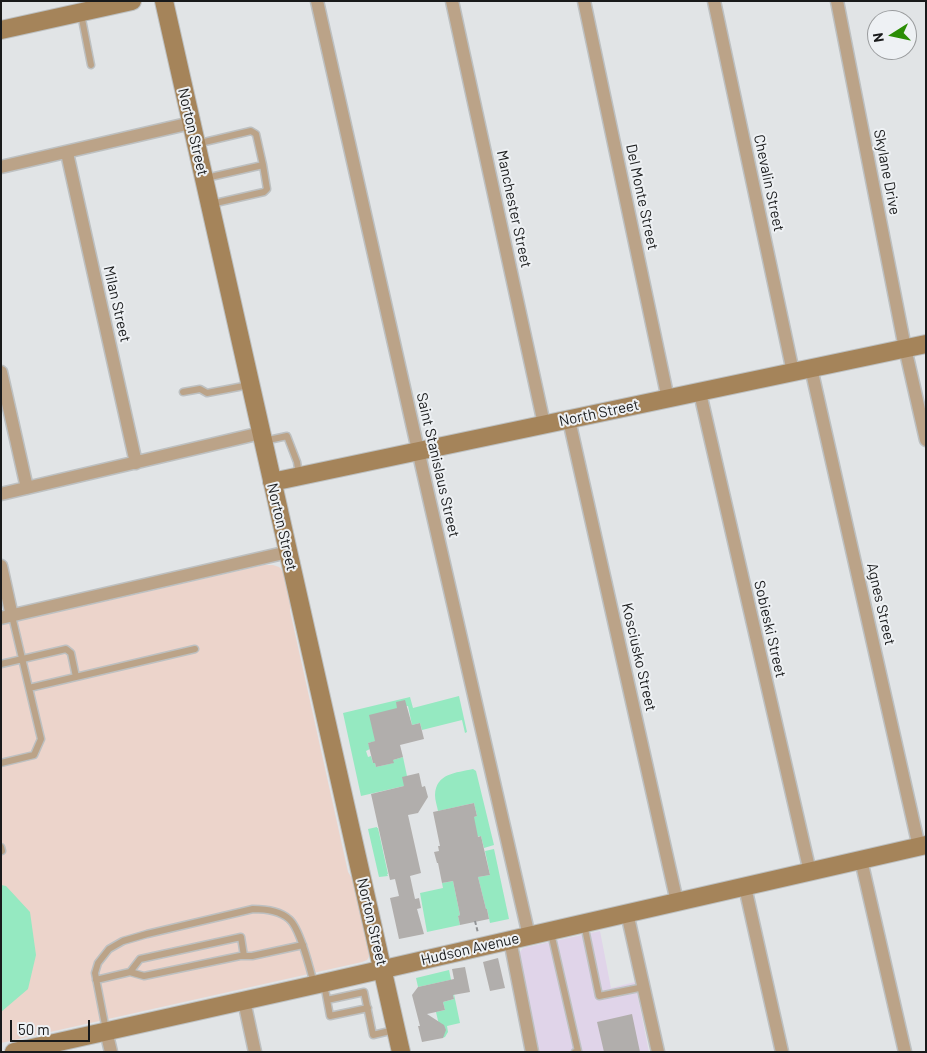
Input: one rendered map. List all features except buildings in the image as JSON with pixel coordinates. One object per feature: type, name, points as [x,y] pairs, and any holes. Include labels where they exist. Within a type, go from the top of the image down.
[{"type":"main road","points":[[1,30],[132,1]]},
{"type":"main road","name":"Norton Street","points":[[164,1],[402,1052]]},
{"type":"main road","name":"North Street","points":[[272,482],[926,344]]},
{"type":"main road","name":"Hudson Avenue","points":[[14,1052],[383,970],[923,846]]},
{"type":"street","name":"Saint Stanislaus Street","points":[[317,1],[529,936]]},
{"type":"street","name":"Manchester Street","points":[[452,1],[544,424]]},
{"type":"street","name":"Del Monte Street","points":[[584,1],[668,399]]},
{"type":"street","name":"Chevalin Street","points":[[714,1],[793,372]]},
{"type":"street","name":"Skylane Drive","points":[[836,1],[905,348],[926,440]]},
{"type":"street","points":[[1,167],[191,123]]},
{"type":"street","name":"Milan Street","points":[[67,153],[136,462]]},
{"type":"street","name":"Agnes Street","points":[[811,368],[923,846]]},
{"type":"street","points":[[1,372],[27,488]]},
{"type":"street","name":"Sobieski Street","points":[[700,393],[810,872]]},
{"type":"street","name":"Kosciusko Street","points":[[569,420],[677,902]]},
{"type":"street","points":[[1,494],[136,462],[262,437]]},
{"type":"street","points":[[1,566],[7,617],[288,552]]},
{"type":"street","points":[[861,860],[904,1052]]},
{"type":"street","points":[[744,886],[782,1052]]},
{"type":"street","points":[[627,913],[658,1052]]},
{"type":"street","points":[[510,940],[532,1052]]},
{"type":"street","points":[[244,1001],[255,1052]]},
{"type":"street","points":[[106,1031],[111,1052]]},
{"type":"lane","points":[[80,12],[91,65]]},
{"type":"lane","points":[[196,144],[250,131],[256,134],[264,165],[266,191],[210,205]]},
{"type":"lane","points":[[204,178],[264,165]]},
{"type":"lane","points":[[184,392],[200,389],[207,393],[250,385]]},
{"type":"lane","points":[[262,437],[287,436],[300,476]]},
{"type":"lane","points":[[1,763],[34,756],[41,739],[22,659],[7,617]]},
{"type":"lane","points":[[1,664],[66,649],[71,653],[76,677]]},
{"type":"lane","points":[[29,688],[194,649]]},
{"type":"lane","points":[[106,1031],[94,973],[98,963],[109,948],[123,941],[147,934],[253,909],[267,909],[291,920],[327,1000],[330,1016],[368,1008]]},
{"type":"lane","points":[[584,923],[599,996],[644,986]]},
{"type":"lane","points":[[550,931],[578,1051],[575,1052]]},
{"type":"lane","points":[[130,972],[140,959],[241,937],[244,956]]},
{"type":"lane","points":[[96,980],[130,972],[144,976],[303,945]]},
{"type":"lane","points":[[327,1000],[364,992],[373,1035],[396,1030]]},
{"type":"path","points":[[475,921],[478,933]]},
{"type":"shaded area","points":[[264,565],[273,565],[283,571],[291,599],[290,611],[348,872],[355,883],[370,955],[367,960],[362,962],[1,1043],[1,625]]},
{"type":"shaded area","points":[[600,931],[611,988],[635,982],[649,1052],[538,1052],[517,956],[523,948]]},
{"type":"green space","points":[[459,696],[467,732],[465,733],[462,720],[422,730],[420,723],[412,725],[408,706],[397,708],[376,741],[368,743],[370,749],[366,751],[368,757],[371,756],[376,767],[393,763],[393,760],[403,757],[407,776],[404,786],[361,796],[343,713],[410,697],[413,708]]},
{"type":"green space","points":[[473,769],[476,771],[494,845],[484,848],[481,836],[472,838],[474,817],[477,816],[474,803],[438,811],[435,799],[436,788],[443,778],[454,773]]},
{"type":"green space","points":[[377,827],[388,876],[379,877],[368,829]]},
{"type":"green space","points":[[494,849],[509,919],[490,923],[478,877],[490,875],[485,851]]},
{"type":"green space","points":[[453,881],[460,915],[458,916],[460,925],[427,932],[420,893],[443,888],[442,883]]},
{"type":"green space","points":[[1,885],[6,886],[30,912],[36,955],[28,989],[1,1012]]},
{"type":"green space","points":[[449,970],[460,1023],[447,1026],[448,1032],[442,1038],[436,1012],[445,1010],[443,1002],[454,999],[450,980],[418,987],[416,978]]}]
